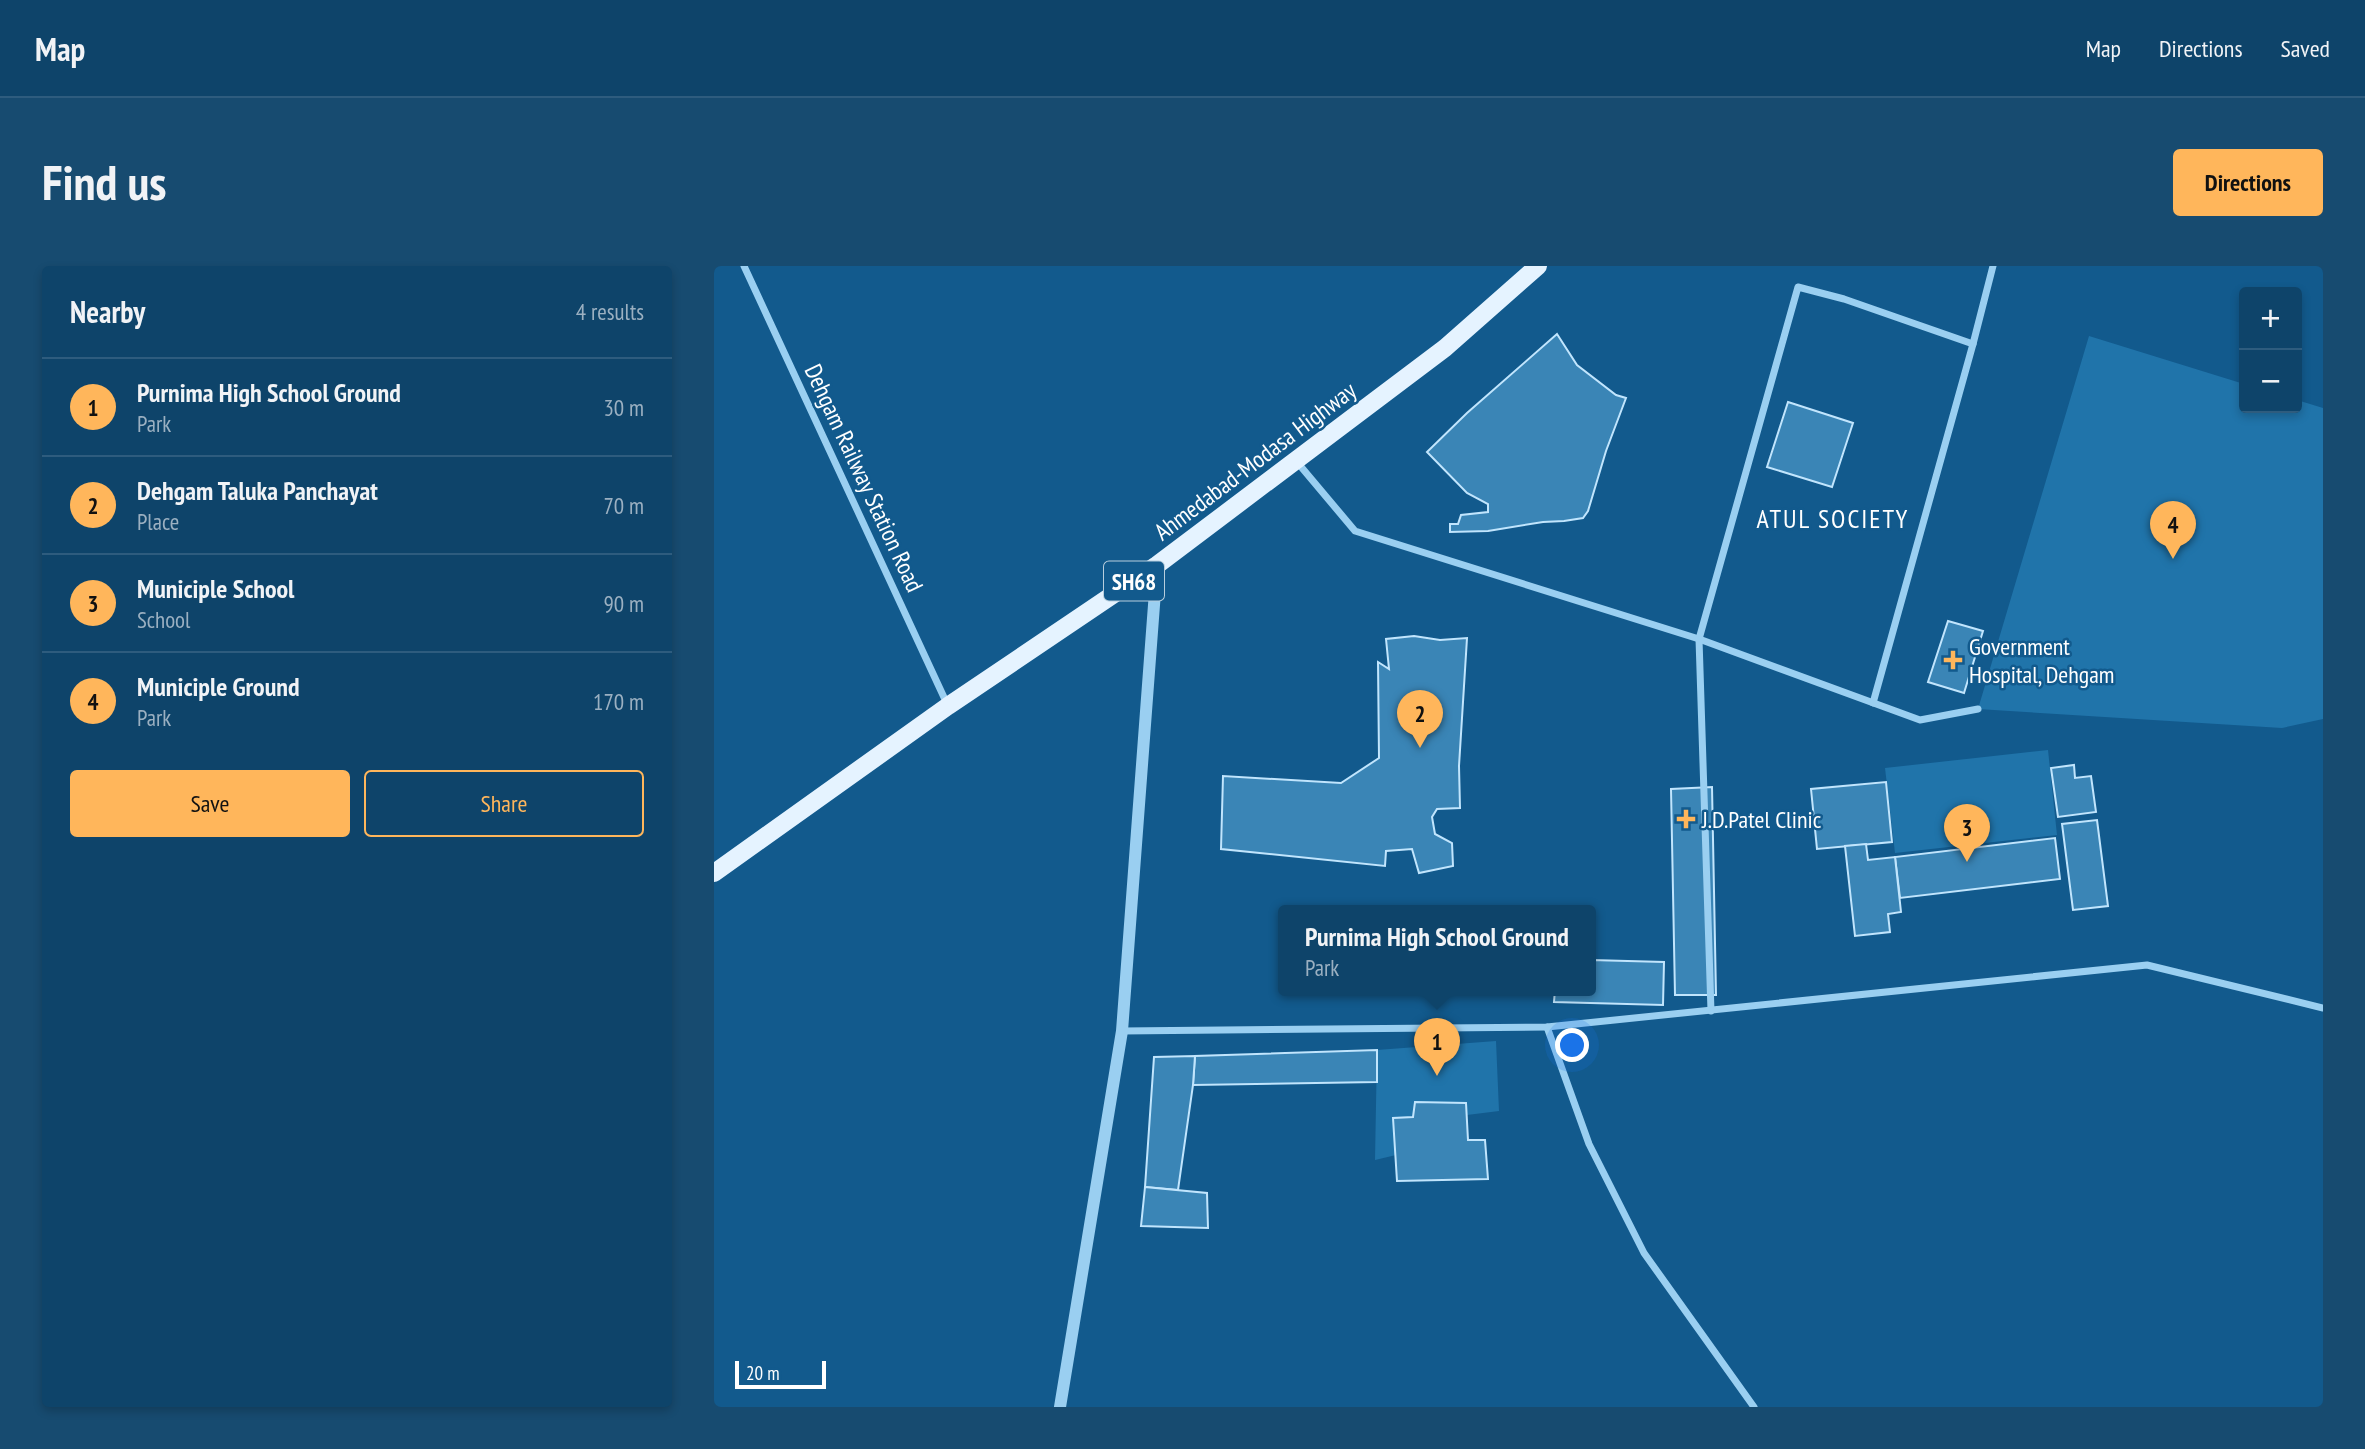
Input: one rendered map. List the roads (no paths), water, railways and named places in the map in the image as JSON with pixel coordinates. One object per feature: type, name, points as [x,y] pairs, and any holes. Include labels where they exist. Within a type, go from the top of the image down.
[{"type":"main road","name":"Ahmedabad-Modasa Highway","points":[[714,873],[948,706],[1157,565],[1445,348],[1538,266]]},
{"type":"street","name":"Dehgam Railway Station Road","points":[[744,266],[948,706]]},
{"type":"street","points":[[1873,704],[1993,266]]},
{"type":"street","points":[[1711,1011],[1699,639],[1798,287],[1844,299],[1973,344]]},
{"type":"street","points":[[1297,461],[1355,531],[1699,639],[1920,720],[1978,709]]},
{"type":"street","points":[[1060,1407],[1122,1031],[1157,565]]},
{"type":"street","points":[[1122,1031],[1547,1027],[2147,965],[2323,1008]]},
{"type":"street","points":[[1547,1027],[1589,1144],[1644,1252],[1754,1407]]},
{"type":"place","name":"Municiple Ground","points":[[2173,559]]},
{"type":"place","name":"Government Hospital, Dehgam","points":[[1953,660]]},
{"type":"place","name":"Dehgam Taluka Panchayat","points":[[1420,748]]},
{"type":"place","name":"J.D.Patel Clinic","points":[[1686,819]]},
{"type":"place","name":"Municiple School","points":[[1967,862]]},
{"type":"place","name":"Purnima High School Ground","points":[[1437,1076]]},
{"type":"district","name":"ATUL SOCIETY","points":[[1833,518]]}]
